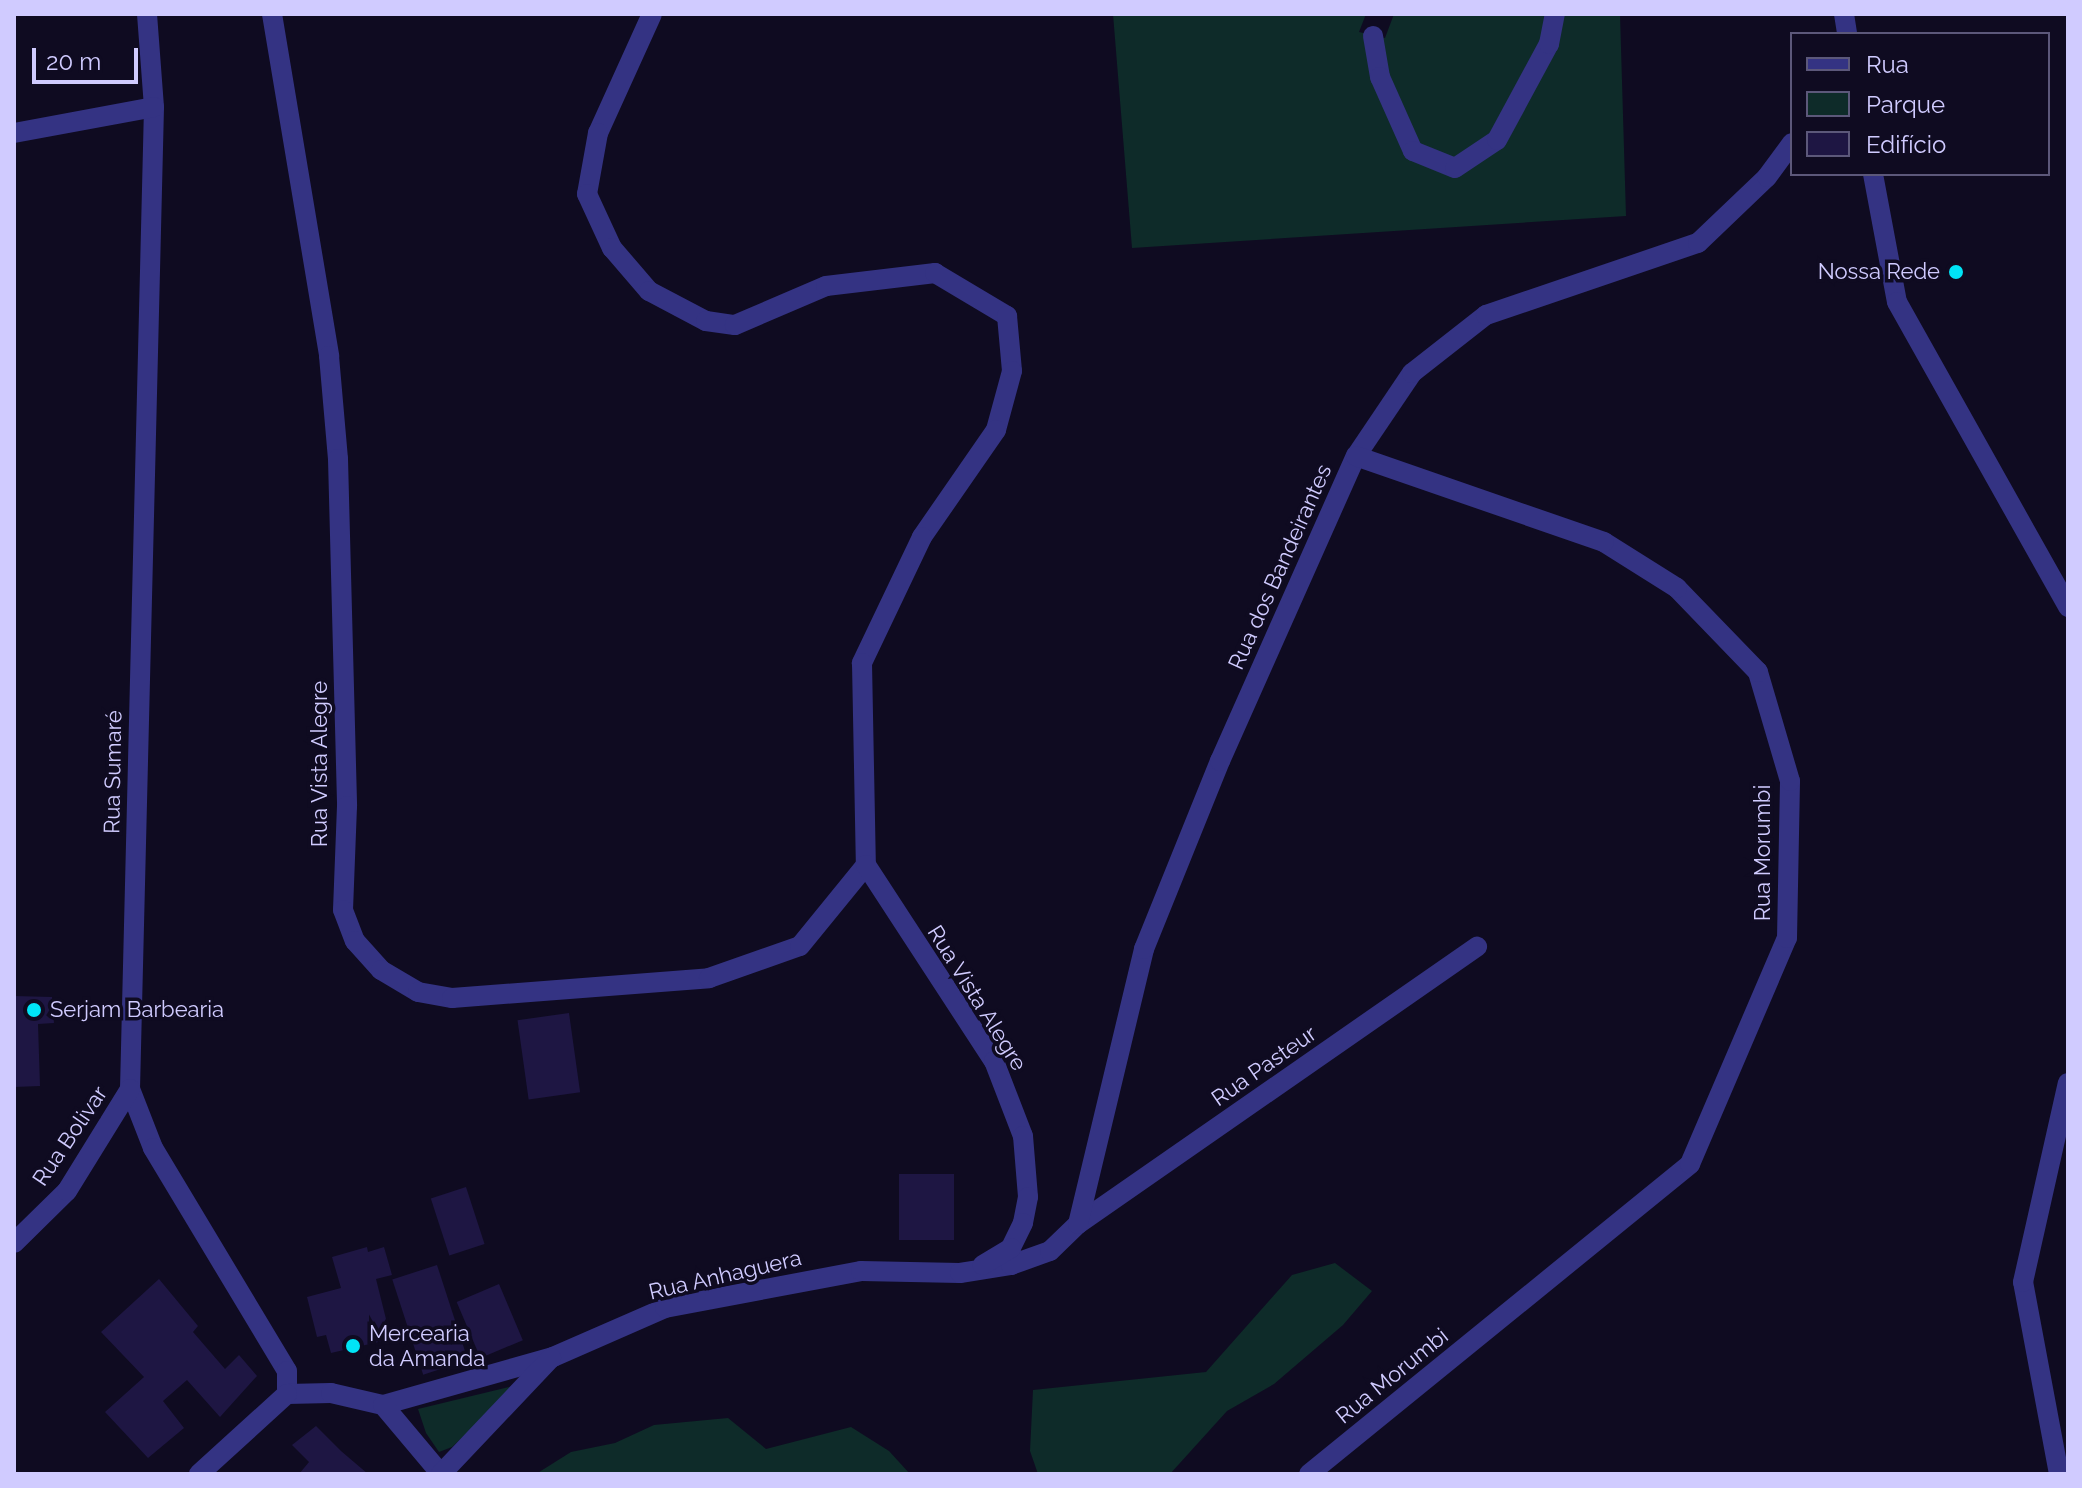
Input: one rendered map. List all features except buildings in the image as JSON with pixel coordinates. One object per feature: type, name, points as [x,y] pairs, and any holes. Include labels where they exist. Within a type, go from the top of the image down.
[{"type":"street","name":"Rua Sumaré","points":[[147,14],[154,107],[130,1089],[153,1148],[287,1371],[287,1394]]},
{"type":"street","name":"Rua Vista Alegre","points":[[272,14],[329,356],[338,459],[347,806],[343,910],[355,941],[381,970],[418,992],[452,998],[709,978],[800,946],[866,865],[994,1061],[1023,1136],[1028,1197],[1023,1223],[1011,1248],[960,1273]]},
{"type":"street","points":[[652,14],[598,133],[587,194],[612,248],[649,291],[706,321],[735,325],[826,286],[935,273],[1007,316],[1012,371],[996,430],[922,537],[862,663],[866,865]]},
{"type":"street","points":[[1373,36],[1380,77],[1413,151],[1455,168],[1497,140],[1549,44],[1555,14]]},
{"type":"street","points":[[14,133],[154,107]]},
{"type":"street","name":"Rua dos Bandeirantes","points":[[1078,1224],[1144,949],[1220,761],[1356,456],[1412,373],[1486,315],[1698,243],[1767,177],[1790,146]]},
{"type":"street","points":[[1873,176],[1897,302],[2068,607]]},
{"type":"street","name":"Rua Morumbi","points":[[1309,1474],[1331,1469],[1690,1164],[1787,938],[1790,781],[1758,672],[1677,588],[1604,542],[1356,456]]},
{"type":"street","name":"Rua Pasteur","points":[[1078,1224],[1477,947]]},
{"type":"street","points":[[2059,1474],[2023,1282],[2068,1083]]},
{"type":"street","name":"Rua Bolivar","points":[[14,1243],[67,1191],[130,1089]]},
{"type":"street","name":"Rua Anhaguera","points":[[383,1405],[525,1374],[553,1357],[665,1308],[861,1271],[960,1273],[1011,1265],[1050,1251],[1078,1224]]},
{"type":"street","points":[[199,1474],[287,1394],[331,1393],[383,1405],[441,1474],[525,1374]]},
{"type":"green space","points":[[1113,14],[1366,14],[1359,32],[1385,38],[1394,14],[1620,14],[1626,216],[1132,248]]},
{"type":"green space","points":[[1335,1263],[1372,1291],[1343,1325],[1274,1384],[1227,1411],[1170,1474],[1038,1474],[1030,1451],[1033,1390],[1206,1372],[1292,1275]]},
{"type":"green space","points":[[517,1385],[452,1447],[439,1452],[426,1433],[418,1409]]},
{"type":"green space","points":[[728,1418],[766,1449],[851,1427],[889,1451],[910,1474],[536,1474],[571,1452],[615,1443],[654,1425]]},
{"type":"place","name":"Nossa Rede","points":[[1956,272]]},
{"type":"place","name":"Serjam Barbearia","points":[[34,1010]]},
{"type":"place","name":"Mercearia da Amanda","points":[[353,1346]]}]
